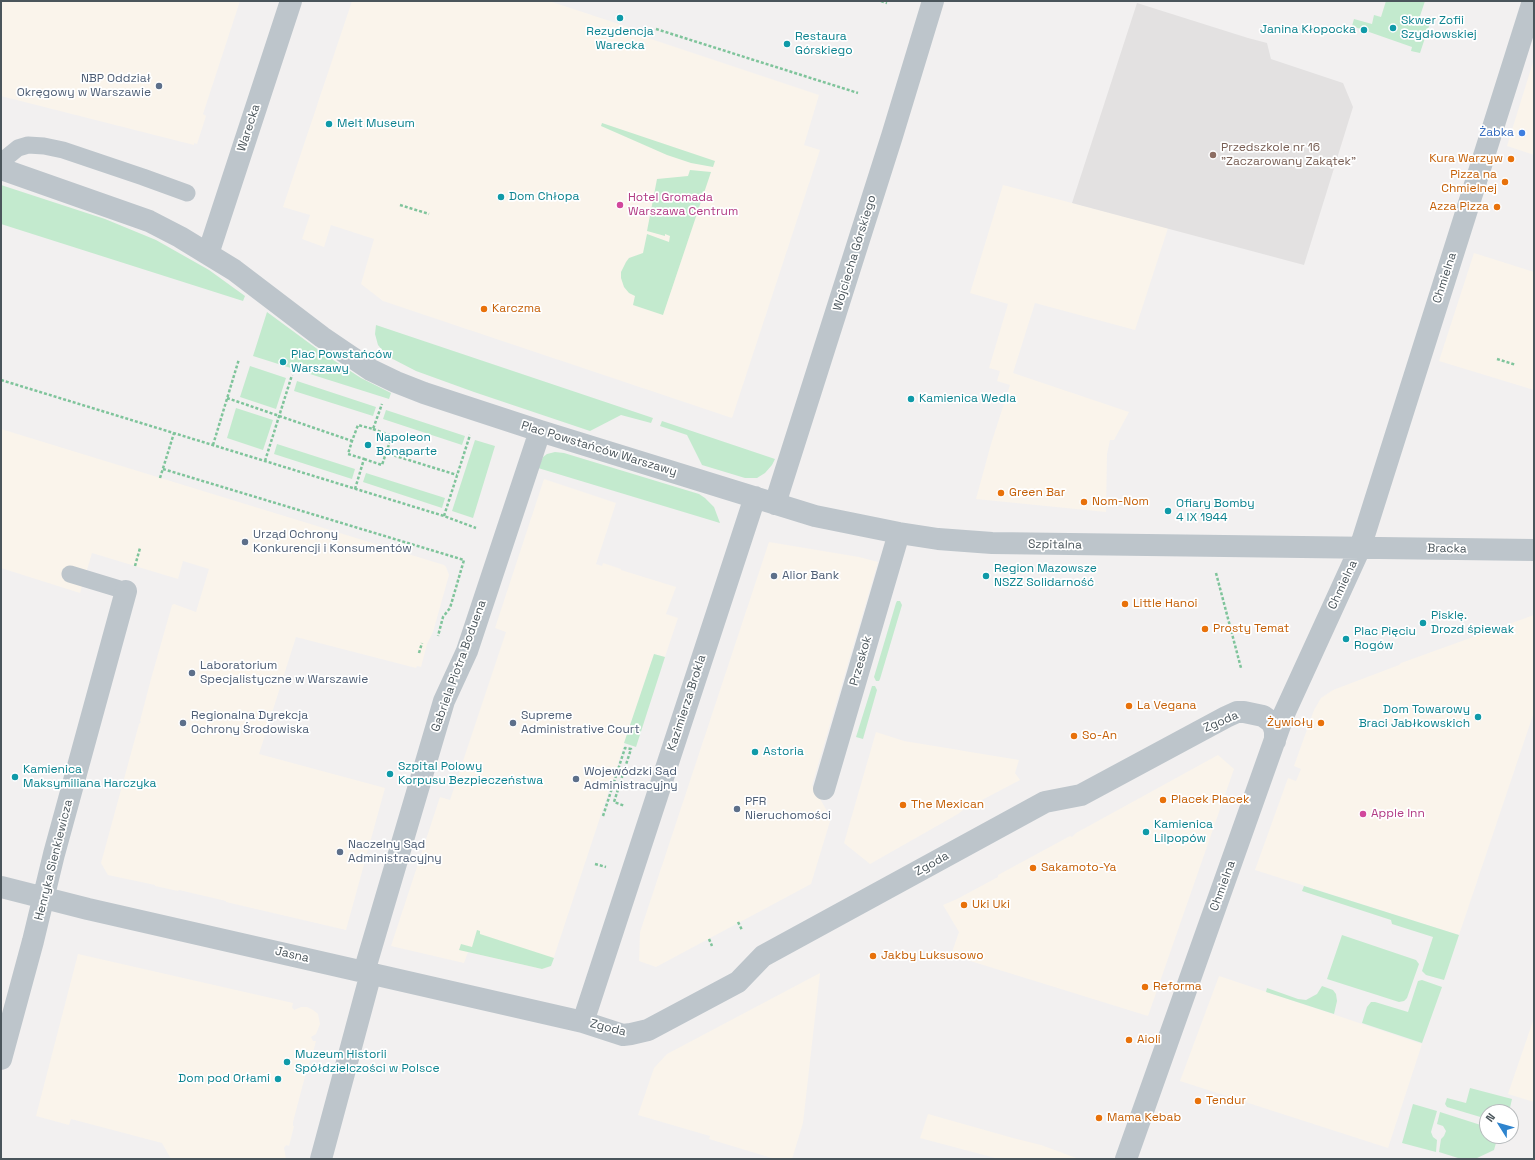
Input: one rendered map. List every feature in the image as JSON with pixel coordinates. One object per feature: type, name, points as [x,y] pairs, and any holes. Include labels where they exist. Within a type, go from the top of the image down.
[{"type":"street","name":"Warecka","points":[[208,254],[291,1]]},
{"type":"street","name":"Wojciecha Górskiego","points":[[775,504],[892,136],[933,1]]},
{"type":"street","name":"Chmielna","points":[[1126,1159],[1284,714],[1360,548],[1532,1]]},
{"type":"street","name":"Plac Powstańców Warszawy","points":[[1,169],[149,221],[180,237],[234,270],[322,337],[371,370],[424,393],[540,431],[755,497]]},
{"type":"street","name":"Gabriela Piotra Boduena","points":[[367,972],[444,701],[467,651],[540,431]]},
{"type":"street","name":"Szpitalna","points":[[755,497],[815,516],[899,533],[938,539],[992,543],[1360,548]]},
{"type":"street","name":"Kazimierza Brokla","points":[[583,1022],[755,497]]},
{"type":"street","name":"Przeskok","points":[[824,789],[899,533]]},
{"type":"street","name":"Bracka","points":[[1360,548],[1534,550]]},
{"type":"street","name":"Henryka Sienkiewicza","points":[[1,1059],[126,590]]},
{"type":"street","name":"Zgoda","points":[[583,1022],[623,1035],[640,1033],[648,1030],[738,982],[762,956],[1045,802],[1080,795],[1237,712],[1263,716],[1270,721],[1275,731],[1275,741]]},
{"type":"street","name":"Jasna","points":[[1,887],[583,1022]]},
{"type":"street","points":[[321,1159],[367,972]]},
{"type":"lane","points":[[1,162],[18,148],[28,145],[44,146],[63,150],[186,193]]},
{"type":"lane","points":[[70,574],[126,590]]},
{"type":"path","points":[[881,1],[887,3]]},
{"type":"path","points":[[656,29],[858,93]]},
{"type":"path","points":[[400,205],[429,214]]},
{"type":"path","points":[[213,445],[239,358]]},
{"type":"path","points":[[1497,359],[1516,365]]},
{"type":"path","points":[[265,461],[292,375]]},
{"type":"path","points":[[1,380],[444,516],[476,528]]},
{"type":"path","points":[[227,398],[352,441]]},
{"type":"path","points":[[373,429],[382,404]]},
{"type":"path","points":[[358,425],[392,436],[382,465],[348,454],[352,441],[358,425]]},
{"type":"path","points":[[444,516],[471,432]]},
{"type":"path","points":[[160,478],[174,433]]},
{"type":"path","points":[[386,453],[457,475]]},
{"type":"path","points":[[355,489],[364,459]]},
{"type":"path","points":[[163,469],[464,560],[450,608],[443,617],[438,636]]},
{"type":"path","points":[[135,566],[140,548]]},
{"type":"path","points":[[1215,571],[1241,668]]},
{"type":"path","points":[[419,653],[422,643]]},
{"type":"path","points":[[603,816],[625,748],[630,749],[614,802],[628,807]]},
{"type":"path","points":[[595,864],[605,867]]},
{"type":"path","points":[[738,922],[742,930]]},
{"type":"path","points":[[709,939],[712,946]]},
{"type":"shaded area","name":"NBP Oddział Okręgowy w Warszawie","points":[[1,1],[240,1],[203,114],[206,116],[197,144],[194,143],[194,145],[1,96]]},
{"type":"shaded area","points":[[352,1],[549,1],[634,29],[633,33],[819,95],[804,145],[820,150],[732,418],[383,301],[361,284],[374,239],[331,225],[324,247],[302,239],[310,215],[283,207]]},
{"type":"shaded area","name":"Przedszkole nr 16 \"Zaczarowany Zakątek\"","points":[[1137,3],[1267,43],[1271,59],[1343,83],[1353,107],[1304,265],[1072,203]]},
{"type":"shaded area","points":[[1534,59],[1534,155],[1507,146]]},
{"type":"shaded area","points":[[1003,185],[1168,228],[1135,330],[1035,303],[1013,373],[1129,412],[1114,440],[1110,440],[1107,454],[1106,512],[976,499],[991,444],[1010,385],[997,381],[1000,371],[989,368],[1008,304],[970,293]]},
{"type":"shaded area","points":[[1474,253],[1534,272],[1534,390],[1439,361]]},
{"type":"shaded area","points":[[1,429],[444,565],[446,567],[449,575],[433,632],[427,644],[421,667],[417,666],[416,668],[296,637],[259,754],[385,788],[346,930],[179,890],[108,875],[101,863],[172,605],[174,604],[196,612],[209,569],[183,561],[178,579],[92,553],[80,593],[1,568]]},
{"type":"shaded area","points":[[544,479],[616,503],[596,564],[602,566],[603,563],[676,587],[666,614],[678,618],[665,657],[654,654],[551,966],[542,969],[468,952],[464,963],[391,946],[440,797],[450,800],[506,632],[495,628]]},
{"type":"shaded area","name":"Astoria","points":[[769,542],[859,557],[878,562],[812,785],[831,818],[811,884],[656,967],[639,961],[640,932]]},
{"type":"shaded area","points":[[1534,615],[1534,712],[1459,935],[1255,870],[1288,778],[1296,781],[1301,769],[1294,766],[1314,710],[1321,698],[1333,690],[1401,663]]},
{"type":"shaded area","points":[[876,732],[904,741],[1019,760],[1015,773],[1020,780],[963,810],[870,864],[844,843]]},
{"type":"shaded area","points":[[1218,755],[1234,769],[1148,1016],[951,955],[959,932],[943,905],[998,877],[998,875],[1070,836],[1072,837],[1076,833]]},
{"type":"shaded area","points":[[78,954],[293,1003],[292,1007],[294,1010],[301,1007],[307,1007],[318,1014],[320,1024],[316,1034],[311,1037],[313,1041],[316,1041],[293,1122],[294,1126],[289,1146],[286,1145],[284,1148],[286,1159],[171,1159],[162,1143],[71,1119],[69,1125],[36,1116]]},
{"type":"shaded area","points":[[820,973],[803,1123],[792,1159],[775,1159],[709,1139],[710,1136],[638,1115],[654,1068],[667,1054]]},
{"type":"shaded area","points":[[1219,976],[1422,1044],[1388,1148],[1180,1081]]},
{"type":"shaded area","points":[[1534,1018],[1534,1102],[1508,1094]]},
{"type":"shaded area","points":[[928,1114],[1041,1145],[1079,1159],[999,1159],[920,1138]]},
{"type":"green space","name":"Skwer Zofii Szydłowskiej","points":[[1386,1],[1425,1],[1419,19],[1430,23],[1420,53],[1411,51],[1412,47],[1352,26],[1354,19],[1372,24],[1374,15],[1381,17]]},
{"type":"green space","points":[[602,123],[715,161],[713,167],[691,163],[667,155],[601,126]]},
{"type":"green space","points":[[690,170],[711,172],[663,315],[633,305],[635,296],[629,293],[624,287],[621,272],[629,258],[643,253],[647,234],[669,242],[670,236],[647,231],[657,179],[688,176]]},
{"type":"green space","points":[[1,185],[105,219],[156,240],[209,270],[245,296],[243,301],[1,224]]},
{"type":"green space","points":[[267,312],[324,354],[361,378],[391,393],[389,399],[253,356]]},
{"type":"green space","points":[[376,325],[653,418],[651,423],[621,415],[590,431],[416,371],[387,356],[378,345],[375,334]]},
{"type":"green space","points":[[250,366],[286,378],[276,409],[240,397]]},
{"type":"green space","points":[[297,381],[376,407],[373,416],[294,391]]},
{"type":"green space","points":[[236,408],[273,420],[263,450],[227,438]]},
{"type":"green space","points":[[386,410],[465,436],[462,445],[383,419]]},
{"type":"green space","points":[[662,421],[775,459],[765,473],[757,478],[745,478],[702,465],[687,435],[660,426]]},
{"type":"green space","points":[[475,440],[495,446],[473,518],[452,511]]},
{"type":"green space","points":[[277,444],[355,469],[352,479],[274,454]]},
{"type":"green space","points":[[555,452],[564,453],[699,494],[714,507],[720,523],[538,468],[543,457],[547,454]]},
{"type":"green space","points":[[366,473],[445,498],[442,508],[363,482]]},
{"type":"green space","points":[[897,601],[900,601],[902,605],[880,679],[879,681],[876,681],[874,677]]},
{"type":"green space","points":[[654,654],[665,657],[636,747],[624,743]]},
{"type":"green space","points":[[872,686],[875,686],[877,690],[863,739],[856,737]]},
{"type":"green space","points":[[1304,886],[1459,935],[1444,980],[1426,975],[1422,971],[1433,937],[1392,924],[1391,920],[1302,891]]},
{"type":"green space","points":[[477,930],[480,931],[480,934],[554,958],[551,966],[542,969],[459,950],[461,944],[472,947]]},
{"type":"green space","points":[[1342,935],[1416,960],[1419,964],[1407,998],[1404,1001],[1399,1002],[1327,979]]},
{"type":"green space","points":[[1422,980],[1442,987],[1422,1043],[1362,1023],[1367,1007],[1371,1002],[1408,1012],[1418,981]]},
{"type":"green space","points":[[1322,986],[1333,990],[1336,994],[1337,1001],[1334,1014],[1266,992],[1267,988],[1298,999],[1306,1000],[1317,994]]},
{"type":"green space","points":[[1470,1088],[1512,1099],[1511,1104],[1479,1104],[1479,1117],[1447,1107],[1445,1104],[1447,1098],[1466,1103]]},
{"type":"green space","points":[[1413,1104],[1437,1111],[1431,1132],[1433,1137],[1437,1140],[1436,1152],[1402,1143]]},
{"type":"green space","points":[[1440,1112],[1479,1124],[1479,1144],[1496,1144],[1494,1150],[1475,1159],[1458,1158],[1439,1152],[1441,1139],[1446,1131],[1443,1126],[1437,1124]]},
{"type":"place","name":"Rezydencja Warecka","points":[[620,18]]},
{"type":"place","name":"Skwer Zofii Szydłowskiej","points":[[1393,28]]},
{"type":"place","name":"Janina Kłopocka","points":[[1364,30]]},
{"type":"place","name":"Restaura Górskiego","points":[[787,44]]},
{"type":"place","name":"NBP Oddział Okręgowy w Warszawie","points":[[159,86]]},
{"type":"place","name":"Melt Museum","points":[[329,124]]},
{"type":"place","name":"Żabka","points":[[1522,133]]},
{"type":"place","name":"Przedszkole nr 16 \"Zaczarowany Zakątek\"","points":[[1213,155]]},
{"type":"place","name":"Kura Warzyw","points":[[1511,159]]},
{"type":"place","name":"Pizza na Chmielnej","points":[[1505,182]]},
{"type":"place","name":"Dom Chłopa","points":[[501,197]]},
{"type":"place","name":"Hotel Gromada Warszawa Centrum","points":[[620,205]]},
{"type":"place","name":"Azza Pizza","points":[[1497,207]]},
{"type":"place","name":"Karczma","points":[[484,309]]},
{"type":"place","name":"Plac Powstańców Warszawy","points":[[283,362]]},
{"type":"place","name":"Kamienica Wedla","points":[[911,399]]},
{"type":"place","name":"Napoleon Bonaparte","points":[[368,445]]},
{"type":"place","name":"Green Bar","points":[[1001,493]]},
{"type":"place","name":"Nom-Nom","points":[[1084,502]]},
{"type":"place","name":"Ofiary Bomby 4 IX 1944","points":[[1168,511]]},
{"type":"place","name":"Urząd Ochrony Konkurencji i Konsumentów","points":[[245,542]]},
{"type":"place","name":"Alior Bank","points":[[774,576]]},
{"type":"place","name":"Region Mazowsze NSZZ Solidarność","points":[[986,576]]},
{"type":"place","name":"Little Hanoi","points":[[1125,604]]},
{"type":"place","name":"Pisklę. Drozd śpiewak","points":[[1423,623]]},
{"type":"place","name":"Prosty Temat","points":[[1205,629]]},
{"type":"place","name":"Plac Pięciu Rogów","points":[[1346,639]]},
{"type":"place","name":"Laboratorium Specjalistyczne w Warszawie","points":[[192,673]]},
{"type":"place","name":"La Vegana","points":[[1129,706]]},
{"type":"place","name":"Dom Towarowy Braci Jabłkowskich","points":[[1478,717]]},
{"type":"place","name":"Regionalna Dyrekcja Ochrony Środowiska","points":[[183,723]]},
{"type":"place","name":"Supreme Administrative Court","points":[[513,723]]},
{"type":"place","name":"Żywioły","points":[[1321,723]]},
{"type":"place","name":"So-An","points":[[1074,736]]},
{"type":"place","name":"Astoria","points":[[755,752]]},
{"type":"place","name":"Szpital Polowy Korpusu Bezpieczeństwa","points":[[390,774]]},
{"type":"place","name":"Kamienica Maksymiliana Harczyka","points":[[15,777]]},
{"type":"place","name":"Wojewódzki Sąd Administracyjny","points":[[576,779]]},
{"type":"place","name":"Placek Placek","points":[[1163,800]]},
{"type":"place","name":"The Mexican","points":[[903,805]]},
{"type":"place","name":"PFR Nieruchomości","points":[[737,809]]},
{"type":"place","name":"Apple Inn","points":[[1363,814]]},
{"type":"place","name":"Kamienica Lilpopów","points":[[1146,832]]},
{"type":"place","name":"Naczelny Sąd Administracyjny","points":[[340,852]]},
{"type":"place","name":"Sakamoto-Ya","points":[[1033,868]]},
{"type":"place","name":"Uki Uki","points":[[964,905]]},
{"type":"place","name":"Jakby Luksusowo","points":[[873,956]]},
{"type":"place","name":"Reforma","points":[[1145,987]]},
{"type":"place","name":"Aioli","points":[[1129,1040]]},
{"type":"place","name":"Muzeum Historii Spółdzielczości w Polsce","points":[[287,1062]]},
{"type":"place","name":"Dom pod Orłami","points":[[278,1079]]},
{"type":"place","name":"Tendur","points":[[1198,1101]]},
{"type":"place","name":"Mama Kebab","points":[[1099,1118]]}]
